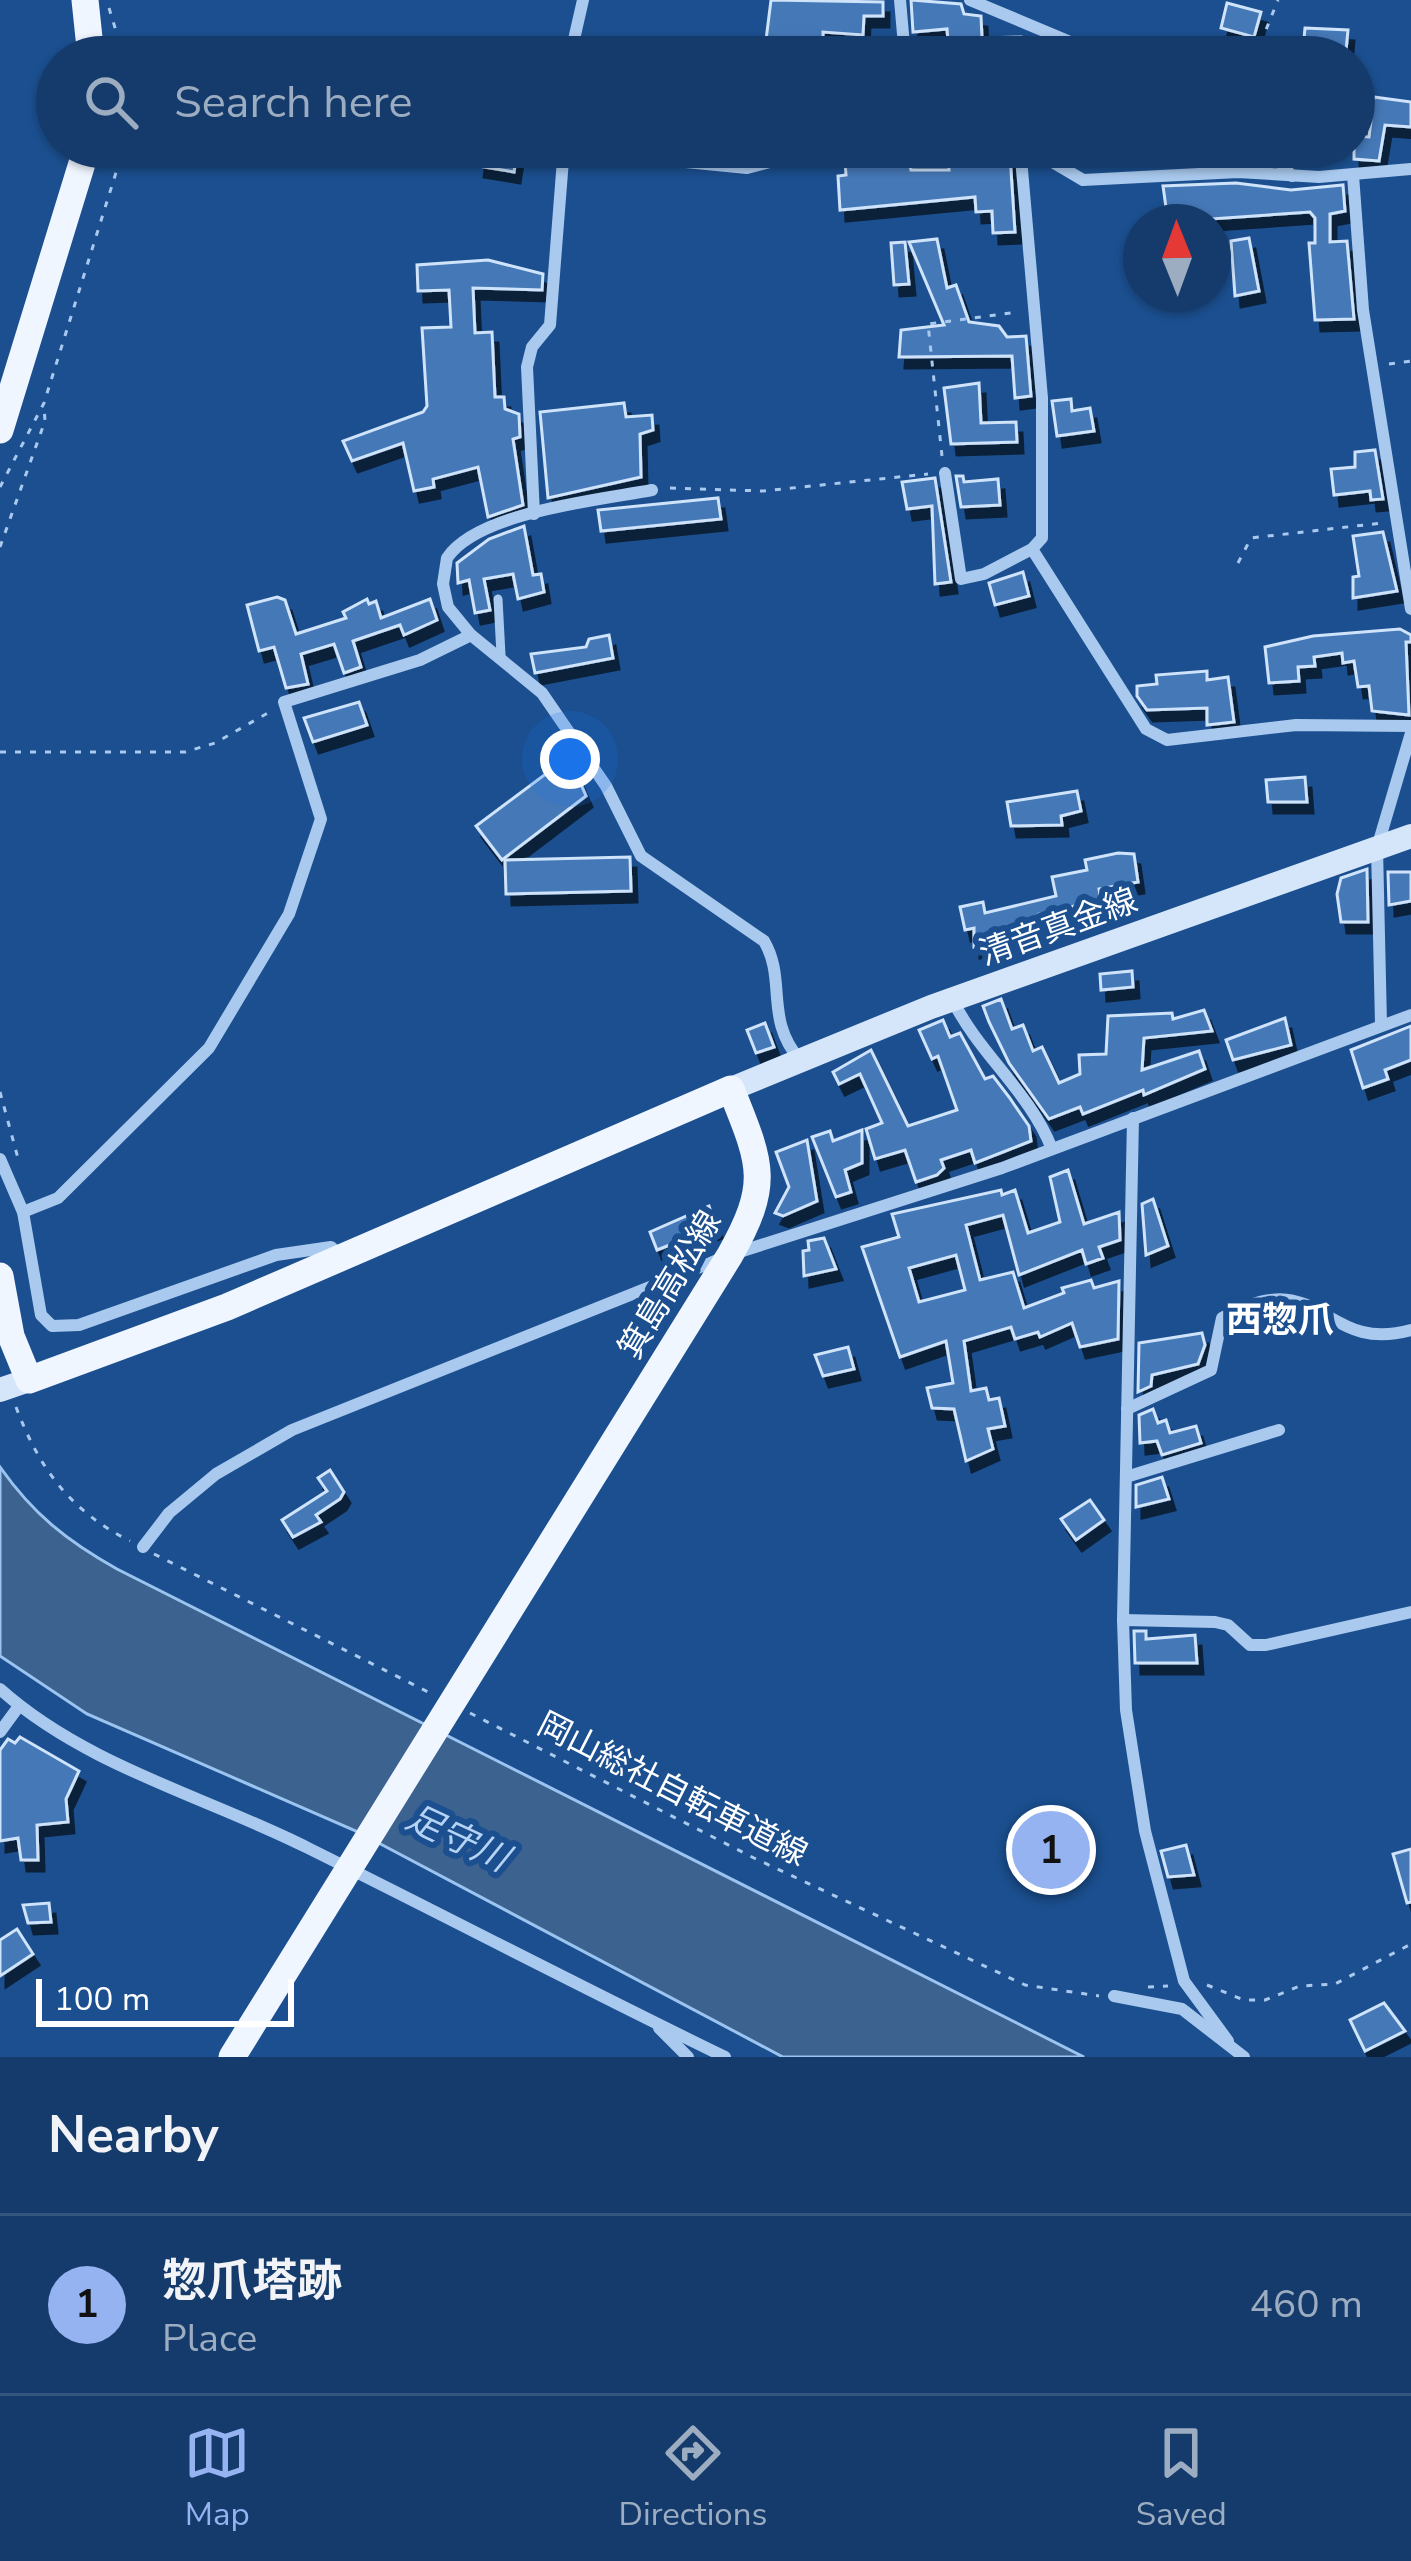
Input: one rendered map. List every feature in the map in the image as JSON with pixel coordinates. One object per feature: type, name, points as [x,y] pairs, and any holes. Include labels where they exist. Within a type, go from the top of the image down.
[{"type":"main road","points":[[85,0],[89,36]]},
{"type":"main road","points":[[0,430],[81,168]]},
{"type":"main road","name":"清音真金線","points":[[731,1089],[952,999],[1411,836]]},
{"type":"main road","points":[[0,1276],[11,1336],[12,1386],[227,1307],[731,1089]]},
{"type":"main road","name":"箕島高松線","points":[[232,2057],[756,1210],[761,1186],[755,1150],[731,1089]]},
{"type":"street","points":[[575,36],[583,0]]},
{"type":"street","points":[[900,0],[903,36]]},
{"type":"street","points":[[970,0],[1056,36]]},
{"type":"street","points":[[534,514],[527,367],[532,347],[550,325],[562,168]]},
{"type":"street","points":[[945,473],[961,579],[1001,567],[1042,538],[1042,422],[1021,168]]},
{"type":"street","points":[[1064,168],[1083,179],[1238,172],[1353,176],[1411,169]]},
{"type":"street","points":[[1285,168],[1292,176]]},
{"type":"street","points":[[1353,176],[1372,367],[1411,608]]},
{"type":"street","points":[[652,490],[534,514],[469,536],[447,558],[445,597],[471,635],[542,693],[571,732],[641,856],[764,941],[771,957],[776,1020],[801,1061]]},
{"type":"street","points":[[1032,549],[1138,718],[1156,738],[1296,724],[1411,729],[1377,848],[1381,1024]]},
{"type":"street","points":[[23,1212],[58,1198],[209,1048],[289,914],[321,819],[284,702],[420,660],[471,635]]},
{"type":"street","points":[[952,999],[979,1048],[1027,1100],[1052,1149]]},
{"type":"street","points":[[142,1547],[169,1514],[216,1474],[292,1430],[730,1256],[1052,1149],[1411,1015]]},
{"type":"street","points":[[1133,1118],[1123,1620],[1126,1710],[1145,1831],[1184,1981],[1244,2057]]},
{"type":"street","points":[[0,1159],[23,1212],[41,1315],[52,1326],[65,1329],[276,1255],[331,1246],[342,1257]]},
{"type":"street","points":[[1127,1409],[1210,1370],[1222,1318],[1270,1299],[1308,1302],[1342,1327],[1365,1336],[1411,1330]]},
{"type":"street","points":[[1126,1477],[1279,1430]]},
{"type":"street","points":[[1123,1620],[1215,1622],[1250,1645],[1266,1645],[1411,1612]]},
{"type":"street","points":[[0,1689],[20,1706],[127,1766],[352,1866],[725,2057]]},
{"type":"street","points":[[0,1732],[20,1706]]},
{"type":"street","points":[[1114,1996],[1182,2009],[1228,2041]]},
{"type":"street","points":[[654,2022],[688,2057]]},
{"type":"lane","points":[[498,599],[501,656]]},
{"type":"path","points":[[106,0],[117,36]]},
{"type":"path","points":[[1263,36],[1278,0]]},
{"type":"path","points":[[0,487],[44,403],[117,168]]},
{"type":"path","points":[[652,490],[696,486],[763,491],[945,473],[928,324],[1032,311]]},
{"type":"path","points":[[1372,367],[1411,361]]},
{"type":"path","points":[[0,547],[44,422],[44,403]]},
{"type":"path","points":[[1238,562],[1251,538],[1396,520]]},
{"type":"path","points":[[0,752],[185,752],[236,733],[284,702]]},
{"type":"path","points":[[0,1092],[21,1172]]},
{"type":"path","name":"岡山総社自転車道線","points":[[12,1386],[44,1469],[78,1509],[142,1547],[446,1708],[1025,1984],[1066,1994],[1114,1996],[1129,1988],[1184,1981],[1244,2000],[1264,2000],[1300,1986],[1335,1984],[1411,1944]]},
{"type":"water","name":"足守川","points":[[0,1467],[52,1525],[117,1569],[1084,2057],[783,2057],[356,1831],[87,1714],[0,1656]]},
{"type":"building","points":[[771,0],[883,2],[883,16],[864,16],[863,35],[766,36]]},
{"type":"building","points":[[911,0],[961,4],[964,14],[981,16],[982,36],[948,36],[947,29],[913,32]]},
{"type":"building","points":[[1227,3],[1261,12],[1254,36],[1221,28]]},
{"type":"building","points":[[1305,28],[1348,30],[1347,36],[1304,36]]},
{"type":"building","points":[[1375,97],[1411,102],[1411,127],[1385,125],[1379,161],[1375,161]]},
{"type":"building","points":[[845,168],[1011,168],[1015,232],[993,233],[992,211],[976,212],[975,197],[840,210],[838,176],[846,175]]},
{"type":"building","points":[[1236,183],[1291,190],[1343,185],[1345,211],[1330,214],[1330,242],[1347,241],[1354,319],[1315,320],[1309,243],[1315,243],[1315,218],[1310,212],[1231,218],[1231,204],[1166,204],[1163,186]]},
{"type":"building","points":[[1249,238],[1259,291],[1235,296],[1231,241]]},
{"type":"building","points":[[937,239],[947,288],[956,285],[969,322],[999,326],[1007,337],[1026,336],[1031,396],[1015,398],[1012,356],[899,357],[901,330],[944,325],[909,242]]},
{"type":"building","points":[[905,242],[909,284],[894,285],[891,243]]},
{"type":"building","points":[[488,260],[543,274],[542,290],[473,288],[475,333],[492,332],[495,397],[504,397],[505,409],[519,414],[520,437],[513,439],[523,505],[488,517],[478,467],[433,479],[434,487],[414,491],[403,443],[352,461],[343,441],[423,412],[427,406],[422,328],[451,327],[449,290],[418,291],[417,265]]},
{"type":"building","points":[[979,383],[981,423],[1016,422],[1017,442],[951,444],[944,388]]},
{"type":"building","points":[[1071,399],[1072,411],[1090,408],[1094,431],[1057,436],[1052,401]]},
{"type":"building","points":[[624,403],[626,417],[652,415],[653,430],[640,434],[641,477],[548,498],[540,412]]},
{"type":"building","points":[[1375,450],[1383,499],[1371,500],[1370,491],[1334,495],[1331,469],[1355,467],[1355,452]]},
{"type":"building","points":[[956,476],[963,476],[964,482],[998,479],[1000,505],[961,507]]},
{"type":"building","points":[[935,478],[951,582],[935,584],[932,506],[907,509],[902,482]]},
{"type":"building","points":[[718,498],[721,519],[601,531],[598,510]]},
{"type":"building","points":[[524,526],[533,575],[541,574],[544,592],[518,599],[513,574],[484,579],[490,610],[475,613],[469,580],[458,583],[457,563],[489,539]]},
{"type":"building","points":[[1383,532],[1397,591],[1353,598],[1353,577],[1359,576],[1353,536]]},
{"type":"building","points":[[1023,572],[1029,596],[995,605],[989,583]]},
{"type":"building","points":[[277,597],[285,600],[296,634],[346,618],[343,612],[367,599],[369,604],[376,601],[381,618],[430,599],[437,620],[404,635],[400,625],[353,641],[361,667],[344,673],[334,644],[301,654],[308,684],[286,688],[274,647],[259,651],[247,605]]},
{"type":"building","points":[[1400,629],[1411,635],[1411,642],[1406,642],[1409,715],[1372,711],[1369,686],[1358,687],[1354,661],[1343,663],[1342,653],[1314,657],[1315,666],[1298,667],[1299,681],[1269,683],[1265,647],[1313,636]]},
{"type":"building","points":[[609,635],[613,658],[535,673],[531,654],[586,647],[589,639]]},
{"type":"building","points":[[1207,671],[1207,680],[1228,677],[1234,722],[1207,725],[1207,708],[1147,710],[1137,696],[1137,686],[1157,684],[1156,675]]},
{"type":"building","points":[[359,702],[367,725],[313,742],[304,718]]},
{"type":"building","points":[[571,755],[581,769],[576,773],[586,796],[502,860],[476,826]]},
{"type":"building","points":[[1305,777],[1307,802],[1268,802],[1266,780]]},
{"type":"building","points":[[1077,791],[1081,811],[1061,816],[1062,825],[1011,826],[1007,802]]},
{"type":"building","points":[[1134,854],[1138,882],[1099,889],[1101,900],[1039,914],[1042,925],[993,936],[995,944],[974,947],[974,928],[965,930],[960,907],[983,902],[985,913],[1056,896],[1052,877],[1087,870],[1085,860]]},
{"type":"building","points":[[630,857],[631,891],[506,894],[505,860]]},
{"type":"building","points":[[1367,869],[1368,922],[1341,922],[1337,894],[1341,878]]},
{"type":"building","points":[[1388,872],[1411,872],[1411,901],[1389,905]]},
{"type":"building","points":[[1132,971],[1133,987],[1101,990],[1100,974]]},
{"type":"building","points":[[1001,999],[1012,1029],[1023,1025],[1033,1051],[1042,1047],[1059,1083],[1080,1074],[1079,1055],[1106,1054],[1108,1016],[1172,1013],[1173,1019],[1204,1010],[1212,1031],[1144,1038],[1142,1070],[1199,1051],[1205,1069],[1144,1095],[1143,1090],[1083,1114],[1080,1107],[1049,1119],[1009,1063],[989,1022],[983,1006]]},
{"type":"building","points":[[1285,1018],[1291,1045],[1233,1060],[1226,1040]]},
{"type":"building","points":[[943,1020],[950,1037],[960,1033],[985,1079],[993,1076],[1009,1097],[1029,1126],[1031,1141],[975,1163],[971,1150],[941,1160],[944,1168],[937,1175],[916,1182],[905,1150],[875,1159],[866,1129],[882,1123],[860,1074],[839,1084],[833,1072],[871,1050],[908,1126],[957,1110],[938,1056],[932,1059],[919,1030]]},
{"type":"building","points":[[765,1023],[774,1047],[756,1053],[747,1030]]},
{"type":"building","points":[[1411,1026],[1411,1060],[1385,1070],[1388,1079],[1363,1088],[1351,1050]]},
{"type":"building","points":[[862,1130],[862,1163],[845,1170],[851,1192],[836,1197],[812,1137],[830,1131],[833,1141]]},
{"type":"building","points":[[807,1140],[817,1201],[783,1216],[775,1213],[789,1187],[776,1152]]},
{"type":"building","points":[[1068,1170],[1084,1224],[1119,1212],[1120,1240],[1099,1247],[1103,1258],[1086,1264],[1082,1250],[1019,1275],[1003,1215],[966,1225],[980,1280],[1013,1272],[1024,1308],[1064,1293],[1062,1288],[1091,1280],[1094,1288],[1119,1281],[1118,1339],[1080,1347],[1072,1323],[1040,1337],[1038,1332],[1015,1339],[1011,1327],[964,1341],[971,1391],[986,1388],[989,1400],[999,1398],[1005,1426],[988,1429],[993,1449],[966,1461],[954,1409],[932,1408],[927,1388],[953,1383],[946,1341],[900,1357],[862,1247],[899,1237],[892,1214],[1001,1190],[1002,1195],[1015,1190],[1028,1233],[1060,1222],[1050,1177]],"holes":[[[956,1255],[965,1290],[919,1302],[909,1268]]]},
{"type":"building","points":[[1153,1199],[1168,1246],[1146,1255],[1142,1204]]},
{"type":"building","points":[[709,1206],[716,1227],[657,1250],[650,1232]]},
{"type":"building","points":[[824,1238],[836,1269],[804,1276],[803,1251],[809,1250],[808,1241]]},
{"type":"building","points":[[1202,1333],[1205,1345],[1198,1364],[1152,1375],[1151,1386],[1138,1392],[1139,1343]]},
{"type":"building","points":[[848,1347],[854,1369],[823,1376],[815,1355]]},
{"type":"building","points":[[1153,1409],[1158,1423],[1166,1420],[1170,1433],[1196,1426],[1201,1443],[1162,1455],[1157,1441],[1140,1443],[1139,1415]]},
{"type":"building","points":[[330,1470],[344,1492],[316,1515],[321,1522],[293,1537],[282,1520],[327,1491],[318,1478]]},
{"type":"building","points":[[1162,1477],[1169,1499],[1136,1507],[1136,1485]]},
{"type":"building","points":[[1090,1500],[1104,1520],[1076,1540],[1061,1519]]},
{"type":"building","points":[[1134,1631],[1146,1631],[1146,1639],[1195,1635],[1197,1663],[1135,1663]]},
{"type":"building","points":[[20,1737],[79,1771],[66,1799],[68,1822],[37,1825],[38,1860],[21,1860],[18,1838],[0,1841],[0,1750],[8,1739],[15,1743]]},
{"type":"building","points":[[1186,1845],[1194,1875],[1168,1877],[1161,1851]]},
{"type":"building","points":[[1411,1849],[1411,1902],[1407,1903],[1393,1854]]},
{"type":"building","points":[[49,1903],[51,1922],[28,1923],[23,1905]]},
{"type":"building","points":[[17,1929],[33,1954],[0,1976],[0,1940]]},
{"type":"building","points":[[1384,2003],[1405,2031],[1365,2051],[1350,2020]]},
{"type":"place","name":"惣爪塔跡","points":[[1051,1850]]},
{"type":"district","name":"西惣爪","points":[[1280,1319]]}]
